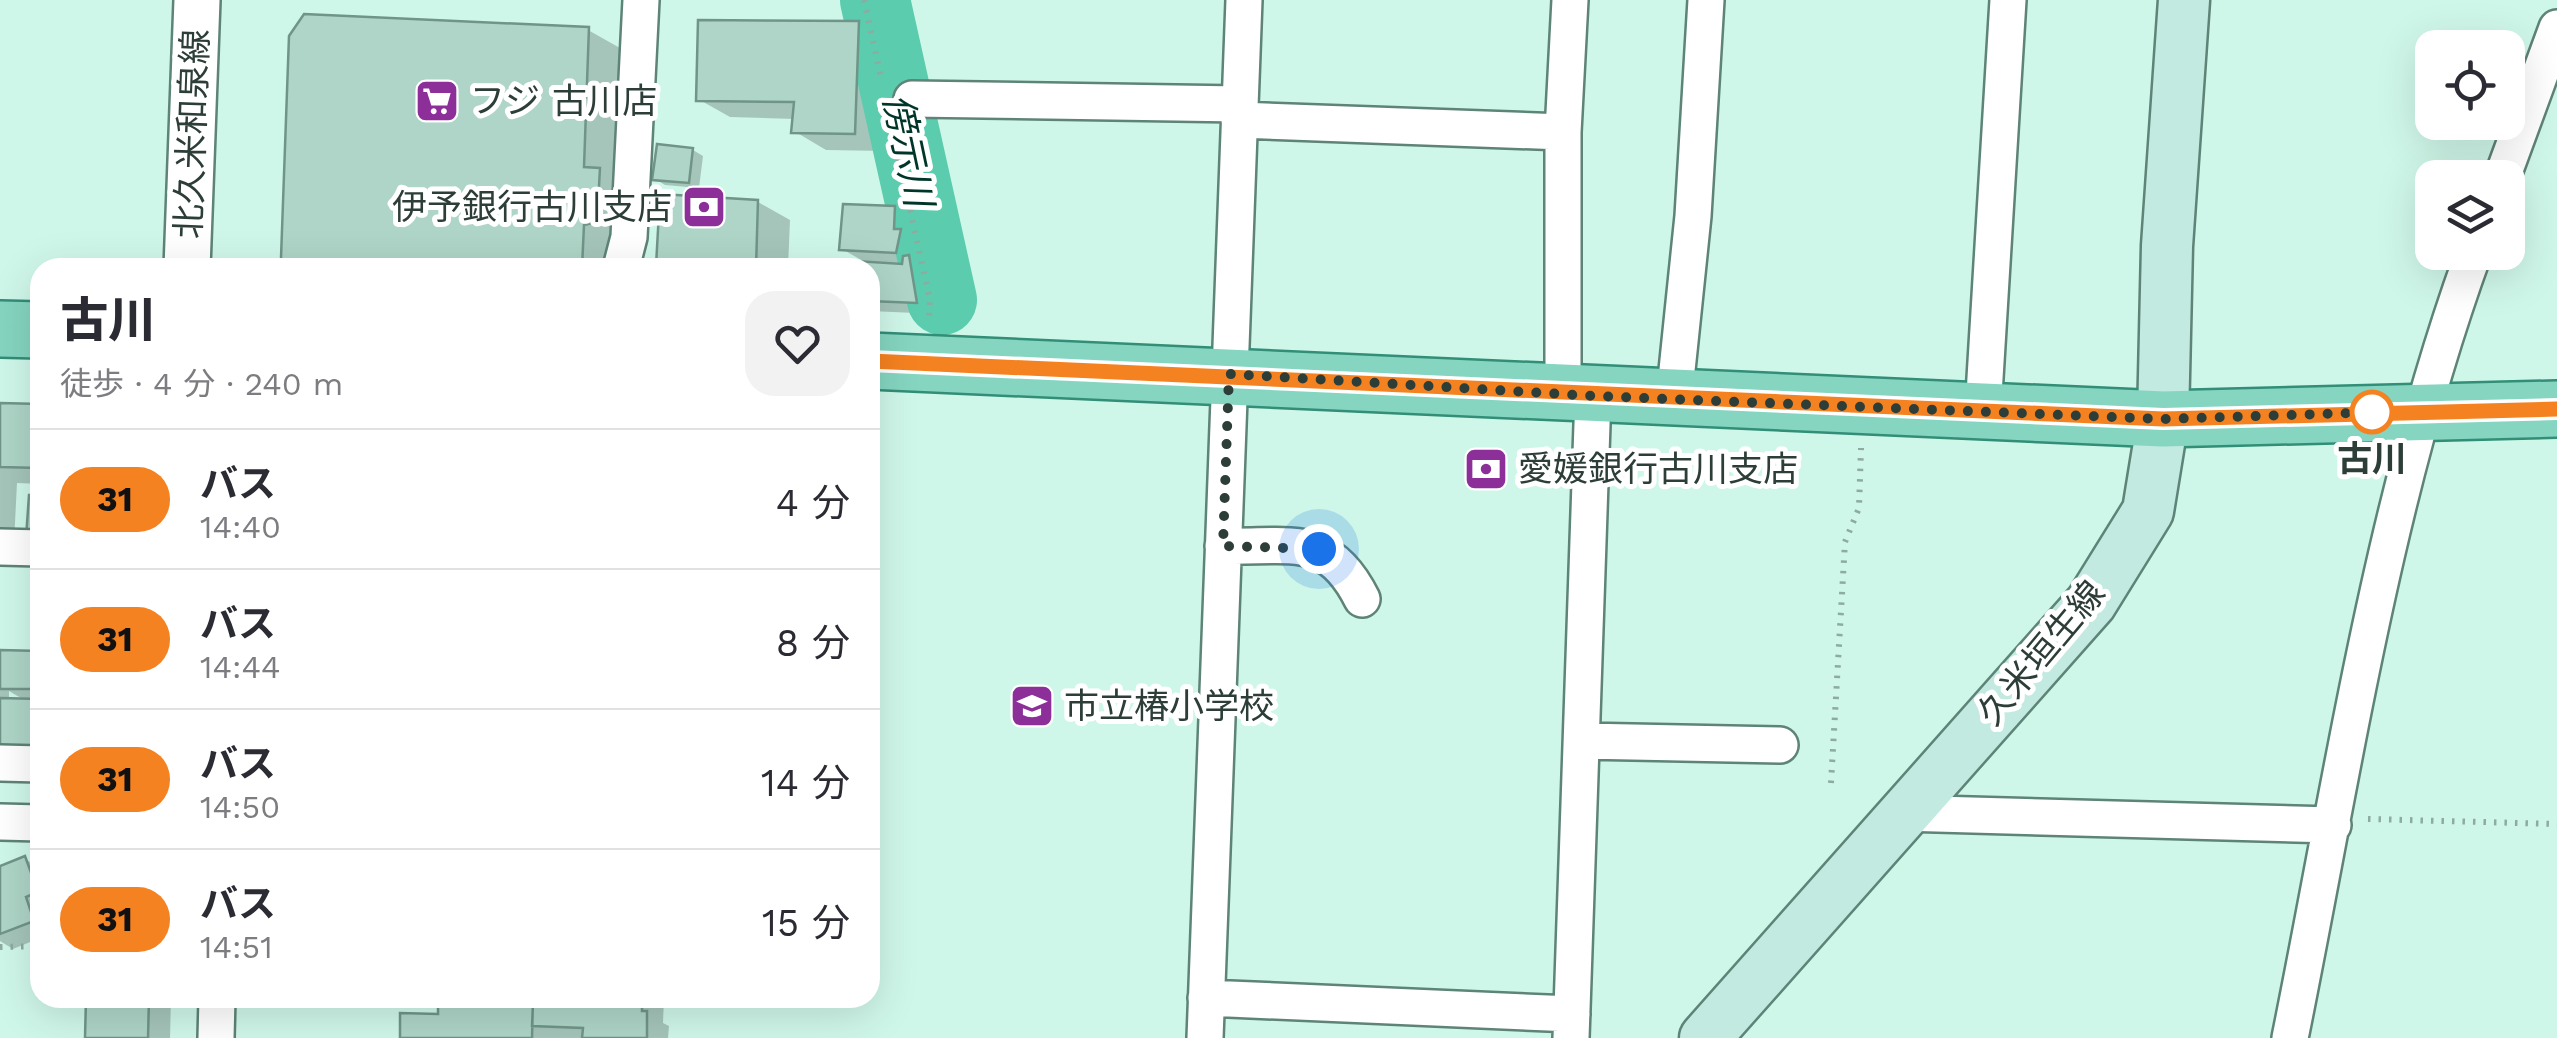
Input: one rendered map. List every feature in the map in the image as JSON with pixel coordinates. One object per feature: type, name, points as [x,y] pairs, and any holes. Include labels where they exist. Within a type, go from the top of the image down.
[{"type":"main road","name":"久米垣生線","points":[[1705,1038],[1900,813],[2091,603],[2148,511],[2163,419],[2167,246],[2184,0]]},
{"type":"main road","points":[[0,329],[30,330]]},
{"type":"main road","points":[[880,361],[1229,374],[1674,399],[2163,419],[2557,408]]},
{"type":"street","name":"北久米和泉線","points":[[187,258],[197,0]]},
{"type":"street","points":[[624,258],[629,236],[641,0]]},
{"type":"street","points":[[1204,1038],[1244,0]]},
{"type":"street","points":[[1206,998],[1571,1026],[1583,741],[1578,394],[1563,132],[1570,0]]},
{"type":"street","points":[[1674,399],[1694,216],[1706,0]]},
{"type":"street","points":[[1983,411],[2008,0]]},
{"type":"street","points":[[2509,160],[2557,28]]},
{"type":"street","points":[[895,102],[1240,112],[1563,132]]},
{"type":"street","points":[[2290,1038],[2387,560],[2441,342],[2467,270]]},
{"type":"street","points":[[1223,546],[1319,549],[1346,567],[1362,598]]},
{"type":"street","points":[[0,547],[30,548]]},
{"type":"street","points":[[1583,741],[1780,746]]},
{"type":"street","points":[[0,763],[30,764]]},
{"type":"street","points":[[1900,813],[2334,822]]},
{"type":"street","points":[[0,822],[30,823]]},
{"type":"street","points":[[216,1038],[217,1008]]},
{"type":"path","points":[[864,0],[895,102],[930,300],[928,363]]},
{"type":"path","points":[[1832,783],[1844,542],[1859,508],[1863,406]]},
{"type":"path","points":[[2334,822],[2557,824]]},
{"type":"path","points":[[0,946],[30,946]]},
{"type":"building","name":"フジ 古川店","points":[[304,14],[589,27],[584,167],[600,168],[597,222],[584,225],[582,258],[281,258],[289,36]]},
{"type":"building","points":[[698,20],[859,21],[855,134],[791,133],[794,102],[696,101]]},
{"type":"building","points":[[657,144],[693,148],[689,183],[652,180]]},
{"type":"building","points":[[660,194],[758,200],[756,258],[656,258]]},
{"type":"building","points":[[843,204],[895,206],[894,229],[901,229],[896,253],[839,250]]},
{"type":"building","points":[[909,255],[917,303],[880,301],[880,263],[902,264],[903,256]]},
{"type":"building","points":[[0,403],[30,404],[30,468],[0,467]]},
{"type":"building","points":[[29,495],[30,538],[26,538]]},
{"type":"building","points":[[0,650],[30,651],[30,689],[0,689]]},
{"type":"building","points":[[0,698],[30,699],[30,748],[0,747]]},
{"type":"building","points":[[25,856],[30,870],[30,895],[26,897],[30,923],[0,934],[0,866]]},
{"type":"building","points":[[86,1008],[149,1008],[148,1038],[85,1038]]},
{"type":"building","points":[[438,1008],[533,1008],[532,1038],[400,1038],[400,1013],[438,1014]]},
{"type":"building","points":[[533,1008],[647,1011],[647,1038],[582,1038],[583,1028],[532,1026]]},
{"type":"waterway","name":"傍示川","points":[[875,0],[942,300]]},
{"type":"bus line","name":"31","points":[[880,361],[1229,374],[1594,396],[2163,419],[2557,409]]},
{"type":"place","name":"フジ 古川店","points":[[437,101]]},
{"type":"place","name":"伊予銀行古川支店","points":[[704,207]]},
{"type":"place","name":"古川","points":[[2372,412]]},
{"type":"place","name":"愛媛銀行古川支店","points":[[1486,469]]},
{"type":"place","name":"市立椿小学校","points":[[1032,706]]},
{"type":"route","points":[[1319,549],[1223,546],[1229,374],[1594,396],[2163,419],[2386,412],[2372,412]]}]
